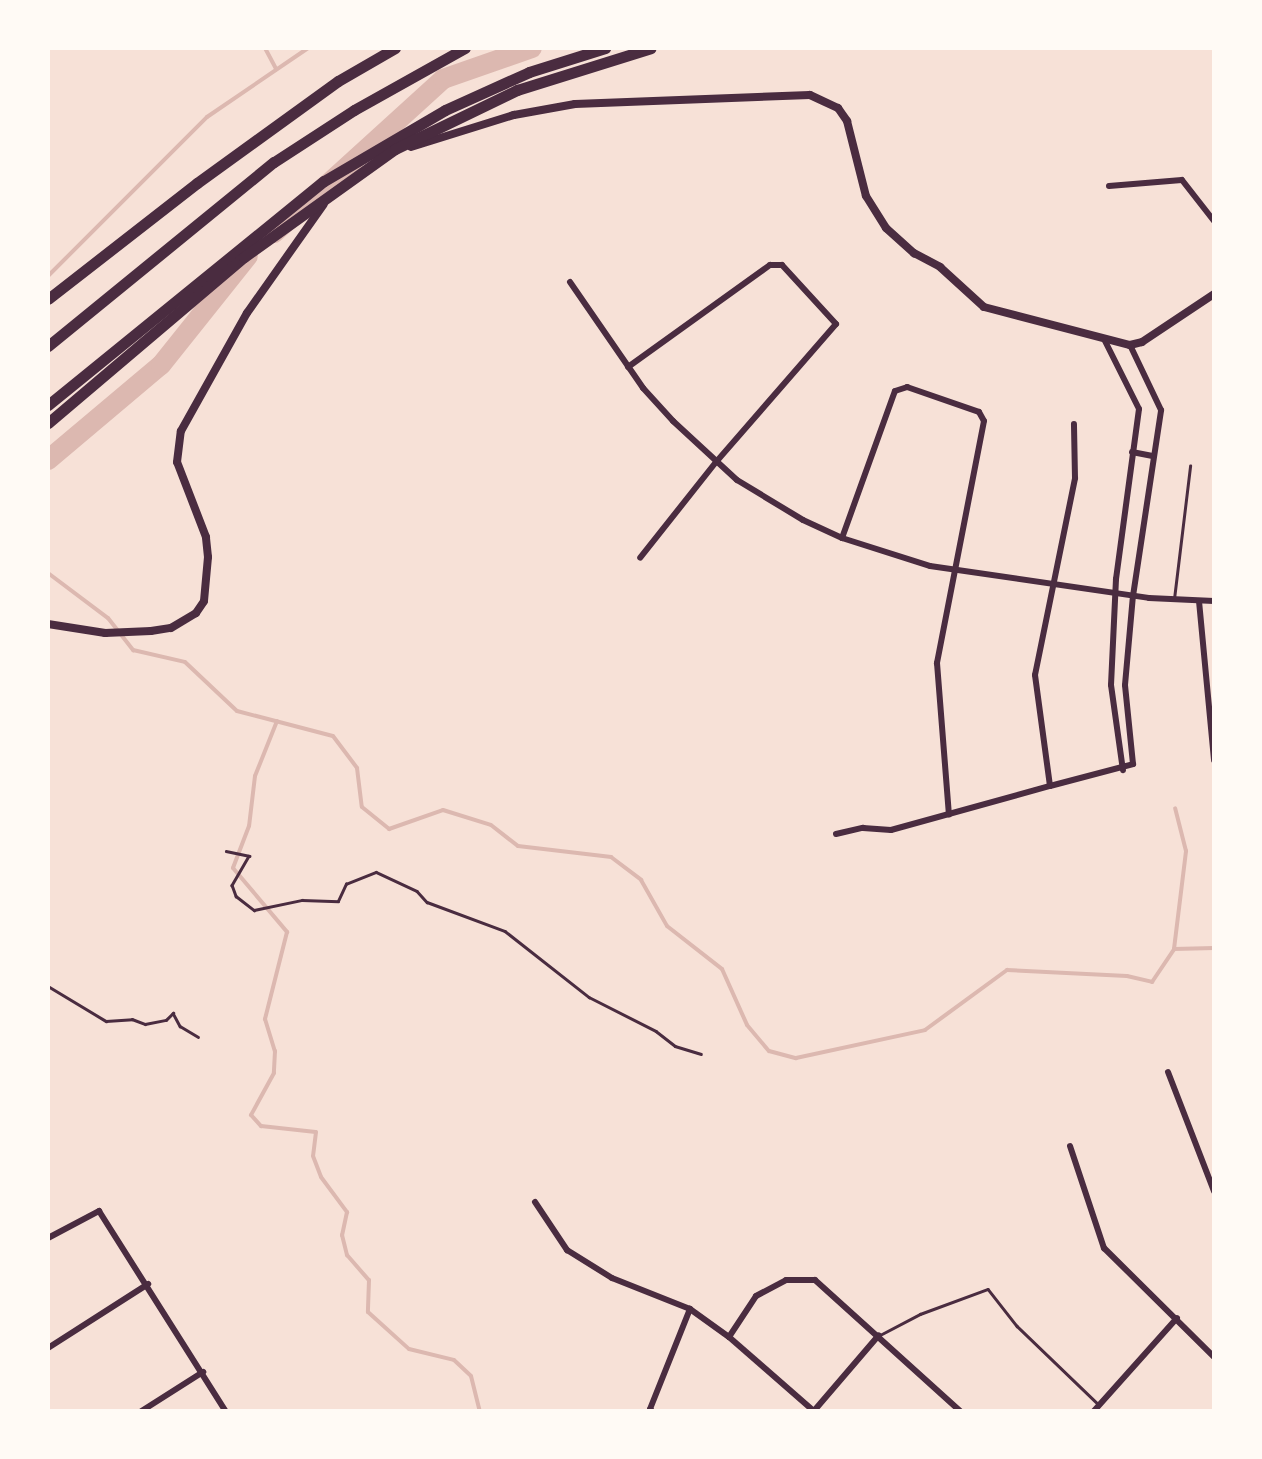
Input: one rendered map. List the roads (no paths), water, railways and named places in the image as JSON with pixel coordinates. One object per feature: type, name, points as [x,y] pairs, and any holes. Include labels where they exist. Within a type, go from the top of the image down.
[{"type":"highway","points":[[48,300],[196,182],[338,81],[395,48]]},
{"type":"highway","points":[[48,346],[274,162],[354,110],[465,48]]},
{"type":"highway","points":[[48,405],[324,181],[445,110],[529,72],[605,48]]},
{"type":"highway","points":[[48,423],[244,257],[395,149],[517,90],[652,48]]},
{"type":"street","points":[[48,624],[105,633],[126,632],[170,628],[196,613],[204,601],[206,537],[182,477],[176,447],[206,384],[286,255],[321,207],[352,182],[409,148],[484,123],[575,104],[792,94],[826,100],[847,121],[866,196],[898,242],[940,266],[994,312],[1130,345],[1142,342],[1214,294]]},
{"type":"street","points":[[1109,186],[1182,180],[1214,220]]},
{"type":"street","points":[[628,367],[770,264],[782,265],[836,324],[716,462],[640,558]]},
{"type":"street","points":[[570,282],[628,367],[672,421],[716,462],[769,499],[842,538],[894,557],[957,570],[1134,596],[1214,601]]},
{"type":"street","points":[[1104,340],[1138,404],[1116,578],[1111,685],[1123,770]]},
{"type":"street","points":[[836,834],[891,830],[1130,768],[1134,756],[1125,700],[1130,639],[1161,410],[1130,345]]},
{"type":"street","points":[[842,538],[896,391],[907,387],[979,412],[984,421],[937,663],[950,816]]},
{"type":"street","points":[[1050,786],[1035,674],[1075,478],[1074,424]]},
{"type":"street","points":[[1132,452],[1153,456]]},
{"type":"street","points":[[1199,601],[1214,760]]},
{"type":"street","points":[[1116,638],[1130,639]]},
{"type":"street","points":[[1168,1072],[1214,1190]]},
{"type":"street","points":[[1070,1146],[1104,1248],[1214,1358]]},
{"type":"street","points":[[535,1202],[567,1250],[612,1278],[690,1309],[729,1337],[814,1411],[880,1336]]},
{"type":"street","points":[[48,1238],[99,1211],[226,1412]]},
{"type":"street","points":[[729,1337],[756,1296],[786,1280],[816,1280],[961,1412]]},
{"type":"street","points":[[48,1348],[148,1284]]},
{"type":"street","points":[[653,1412],[650,1409],[690,1309]]},
{"type":"street","points":[[1106,1412],[1096,1408],[1177,1318]]},
{"type":"street","points":[[140,1412],[202,1372]]},
{"type":"lane","points":[[1174,600],[1190,466]]},
{"type":"lane","points":[[880,1336],[920,1314],[988,1289],[1017,1326],[1096,1408]]},
{"type":"waterway","points":[[265,48],[276,69]]},
{"type":"waterway","points":[[48,276],[207,117],[308,48]]},
{"type":"waterway","points":[[274,233],[443,79],[532,48]]},
{"type":"waterway","points":[[48,460],[161,365],[248,256]]},
{"type":"waterway","points":[[48,573],[108,618],[133,650],[185,662],[237,711],[333,736],[357,768],[362,807],[389,829],[443,810],[491,825],[518,846],[611,857],[641,880],[667,926],[722,969],[747,1025],[769,1051],[796,1058],[925,1030],[1007,970],[1127,976],[1152,982],[1174,949],[1214,948]]},
{"type":"waterway","points":[[277,721],[255,776],[249,826],[233,868],[287,932],[265,1019],[275,1051],[274,1073],[251,1115],[261,1126],[316,1132],[313,1156],[321,1177],[347,1212],[342,1235],[347,1255],[369,1280],[368,1312],[409,1349],[454,1360],[471,1376],[480,1412]]},
{"type":"waterway","points":[[1174,949],[1186,851],[1175,808]]}]
